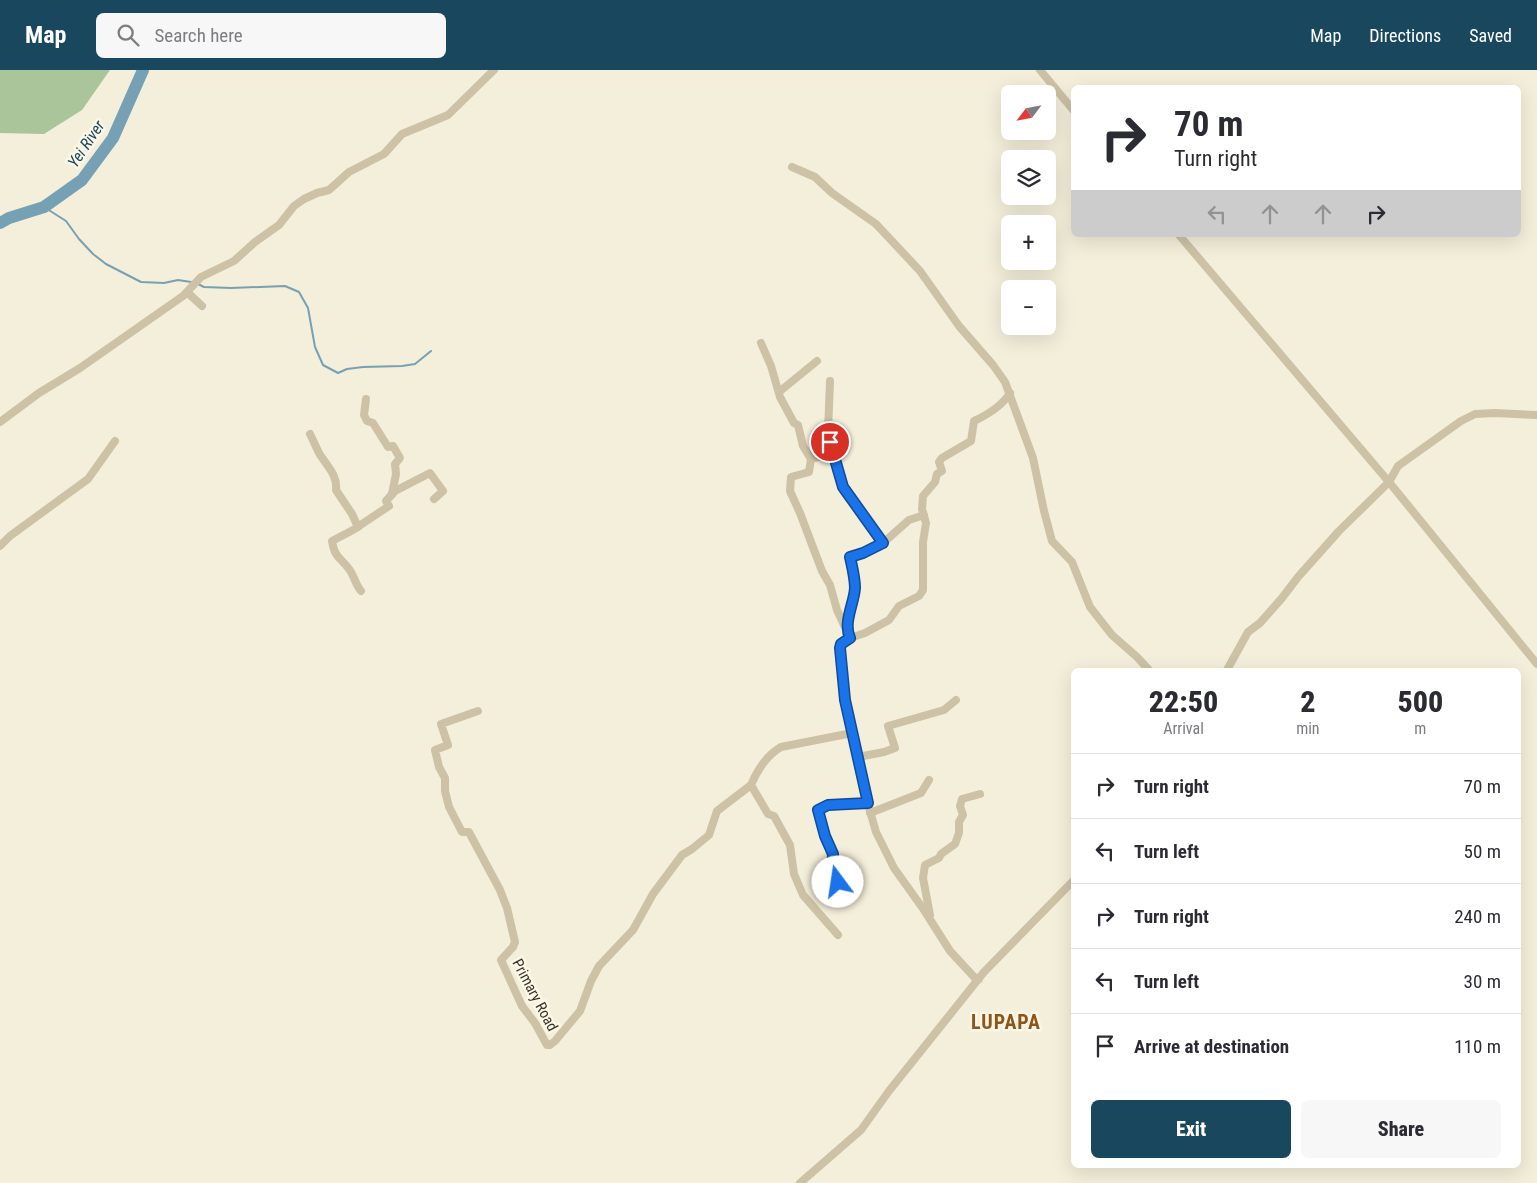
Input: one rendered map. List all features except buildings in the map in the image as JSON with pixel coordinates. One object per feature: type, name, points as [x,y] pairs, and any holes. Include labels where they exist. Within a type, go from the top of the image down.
[{"type":"street","points":[[0,422],[188,293],[201,277],[234,261],[255,242],[279,225],[294,206],[304,199],[329,190],[349,172],[384,154],[402,134],[448,115],[494,70]]},
{"type":"street","points":[[1040,70],[1071,107]]},
{"type":"street","points":[[792,167],[815,177],[832,193],[876,224],[920,271],[959,326],[993,365],[1010,393],[1033,458],[1052,541],[1072,562],[1090,607],[1112,634],[1147,668]]},
{"type":"street","points":[[1181,237],[1389,482],[1537,664]]},
{"type":"street","points":[[188,293],[202,306]]},
{"type":"street","points":[[761,343],[779,392],[794,423],[798,424],[803,446],[811,459],[809,472],[791,477],[790,491],[819,564],[830,585],[837,610],[848,635]]},
{"type":"street","points":[[779,392],[817,361]]},
{"type":"street","points":[[830,381],[828,432],[843,487],[883,543]]},
{"type":"street","points":[[848,635],[865,633],[889,620],[899,606],[919,596],[924,590],[923,542],[926,523],[922,509],[923,496],[936,482],[937,474],[942,470],[939,462],[942,458],[971,441],[974,421],[983,417],[1002,403],[1010,393]]},
{"type":"street","points":[[366,399],[364,415],[367,421],[373,423],[388,447],[393,446],[400,458],[394,464],[396,474],[392,494]]},
{"type":"street","points":[[1228,668],[1248,632],[1282,598],[1339,531],[1389,482],[1398,466],[1461,421],[1475,414],[1537,414]]},
{"type":"street","points":[[310,434],[334,475],[337,485],[336,490],[358,527]]},
{"type":"street","points":[[0,546],[10,536],[88,479],[115,441]]},
{"type":"street","points":[[811,459],[833,453]]},
{"type":"street","points":[[361,591],[357,587],[349,569],[334,552],[332,541],[358,527],[389,506],[386,501],[392,494],[430,473],[443,491],[434,499]]},
{"type":"street","points":[[924,514],[909,520],[883,543],[850,557],[855,588],[849,615],[848,635],[840,648],[845,700],[876,832],[894,868],[950,951],[975,978],[979,979]]},
{"type":"street","points":[[858,756],[884,752],[895,748],[888,726],[944,710],[956,700]]},
{"type":"street","name":"Primary Road","points":[[478,711],[441,724],[448,745],[435,750],[435,754],[445,778],[445,791],[453,816],[462,832],[469,832],[500,890],[507,908],[515,942],[501,960],[522,1006],[535,1023],[547,1045],[555,1041],[580,1011],[591,981],[599,966],[633,930],[652,894],[682,855],[709,835],[717,811],[751,785]]},
{"type":"street","points":[[838,936],[803,895],[794,874],[790,845],[774,816],[768,814],[751,785],[772,752],[781,747],[852,733]]},
{"type":"street","points":[[870,813],[921,793],[929,780]]},
{"type":"street","points":[[931,922],[923,878],[925,866],[939,858],[940,854],[955,844],[959,833],[959,822],[963,814],[960,806],[962,799],[980,794]]},
{"type":"street","points":[[844,893],[832,872],[833,854],[825,836],[818,810],[828,805],[868,803]]},
{"type":"street","points":[[800,1183],[861,1130],[889,1091],[979,979],[1071,883]]},
{"type":"green space","points":[[0,70],[110,70],[82,110],[44,134],[0,133]]},
{"type":"waterway","name":"Yei River","points":[[0,223],[9,218],[44,207],[82,180],[113,138],[143,70]]},
{"type":"waterway","points":[[44,207],[66,221],[93,254],[106,264],[141,282],[164,283],[178,280],[191,282]]},
{"type":"waterway","points":[[198,284],[204,287],[231,288],[285,286],[299,292],[308,308],[315,347],[323,365],[338,373],[347,369],[363,367],[415,364],[431,351]]},
{"type":"district","name":"LUPAPA","points":[[1006,1022]]},
{"type":"route","points":[[830,442],[843,487],[883,543],[850,557],[855,588],[847,632],[850,638],[841,644],[840,648],[845,700],[868,803],[828,805],[818,810],[825,836],[833,854],[832,872],[838,882]]}]
